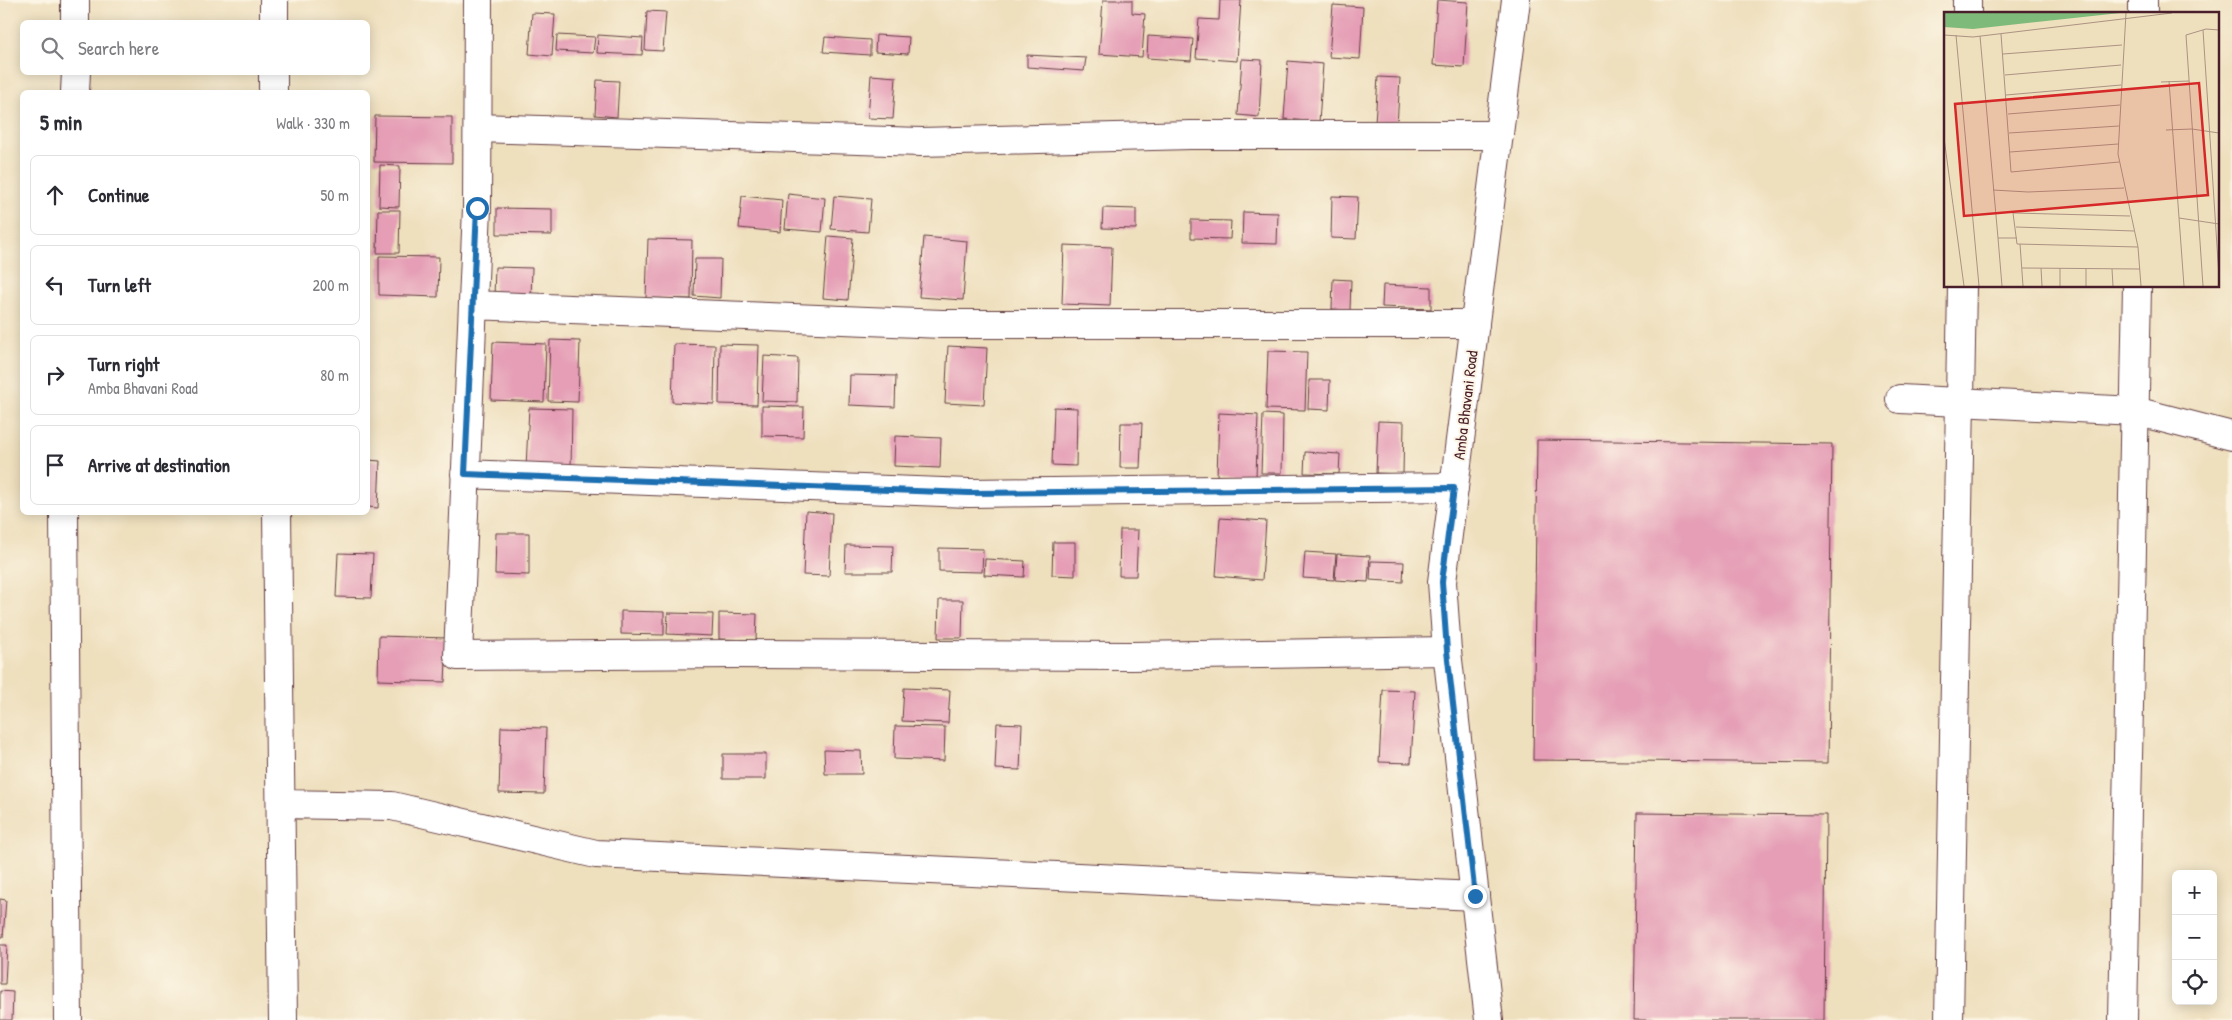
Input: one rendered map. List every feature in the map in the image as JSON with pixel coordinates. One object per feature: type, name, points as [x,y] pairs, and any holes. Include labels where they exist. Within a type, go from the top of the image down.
[{"type":"street","points":[[75,0],[75,20]]},
{"type":"street","points":[[274,0],[274,20]]},
{"type":"street","points":[[478,0],[477,208],[458,656],[736,654],[1131,656],[1447,651]]},
{"type":"street","name":"Amba Bhavani Road","points":[[1489,1020],[1447,651],[1442,582],[1516,0]]},
{"type":"street","points":[[75,90],[76,75]]},
{"type":"street","points":[[273,75],[273,90]]},
{"type":"street","points":[[478,128],[921,142],[1201,135],[1499,135]]},
{"type":"street","points":[[1949,1020],[1962,288]]},
{"type":"street","points":[[2123,1020],[2137,288]]},
{"type":"street","points":[[473,305],[942,324],[1475,324]]},
{"type":"street","points":[[1900,399],[2135,411],[2232,436]]},
{"type":"street","points":[[465,474],[969,493],[1454,488]]},
{"type":"street","points":[[64,515],[68,1020]]},
{"type":"street","points":[[277,515],[284,1020]]},
{"type":"street","points":[[281,804],[392,806],[596,854],[1475,896]]},
{"type":"building","points":[[1103,0],[1132,0],[1132,13],[1145,14],[1142,57],[1099,54]]},
{"type":"building","points":[[1220,0],[1241,0],[1237,61],[1196,58],[1199,19],[1219,20]]},
{"type":"building","points":[[1437,0],[1468,2],[1464,67],[1433,65]]},
{"type":"building","points":[[1333,5],[1363,7],[1360,59],[1329,57]]},
{"type":"building","points":[[647,11],[666,12],[663,51],[645,50]]},
{"type":"building","points":[[532,13],[555,14],[552,56],[529,54]]},
{"type":"building","points":[[557,35],[595,37],[593,53],[556,51]]},
{"type":"building","points":[[598,35],[643,38],[642,55],[597,53]]},
{"type":"building","points":[[876,35],[909,37],[908,54],[875,52]]},
{"type":"building","points":[[1148,36],[1193,39],[1191,61],[1147,58]]},
{"type":"building","points":[[825,37],[870,40],[870,55],[823,52]]},
{"type":"building","points":[[1027,55],[1086,58],[1084,71],[1027,67]]},
{"type":"building","points":[[1242,59],[1262,60],[1259,117],[1238,115]]},
{"type":"building","points":[[1288,61],[1323,64],[1319,122],[1284,119]]},
{"type":"building","points":[[871,75],[896,77],[893,119],[868,118]]},
{"type":"building","points":[[1378,77],[1400,78],[1397,125],[1375,123]]},
{"type":"building","points":[[597,80],[619,81],[617,117],[595,115]]},
{"type":"building","points":[[375,116],[452,117],[452,163],[374,162]]},
{"type":"building","points":[[380,165],[400,166],[399,207],[379,206]]},
{"type":"building","points":[[788,194],[825,198],[822,232],[785,229]]},
{"type":"building","points":[[742,196],[782,200],[780,232],[739,228]]},
{"type":"building","points":[[834,196],[871,199],[868,232],[831,229]]},
{"type":"building","points":[[1332,196],[1358,197],[1356,239],[1331,238]]},
{"type":"building","points":[[497,208],[552,209],[552,235],[497,234]]},
{"type":"building","points":[[1103,208],[1136,209],[1136,229],[1102,228]]},
{"type":"building","points":[[378,210],[400,210],[399,253],[377,253]]},
{"type":"building","points":[[1243,212],[1278,213],[1277,244],[1242,243]]},
{"type":"building","points":[[1191,220],[1231,221],[1230,239],[1191,238]]},
{"type":"building","points":[[828,236],[853,238],[848,300],[823,298]]},
{"type":"building","points":[[924,237],[967,241],[963,300],[919,297]]},
{"type":"building","points":[[648,239],[692,240],[691,299],[646,298]]},
{"type":"building","points":[[1064,245],[1112,247],[1110,306],[1062,304]]},
{"type":"building","points":[[379,256],[439,257],[438,297],[379,295]]},
{"type":"building","points":[[695,259],[721,259],[720,298],[694,296]]},
{"type":"building","points":[[495,267],[532,268],[531,298],[494,297]]},
{"type":"building","points":[[1333,279],[1351,280],[1350,310],[1332,309]]},
{"type":"building","points":[[1383,285],[1431,287],[1431,309],[1382,307]]},
{"type":"building","points":[[550,340],[580,341],[578,402],[548,401]]},
{"type":"building","points":[[493,342],[546,344],[544,402],[491,400]]},
{"type":"building","points":[[674,344],[715,345],[714,404],[672,402]]},
{"type":"building","points":[[720,344],[759,345],[757,405],[719,404]]},
{"type":"building","points":[[948,346],[987,348],[984,405],[945,403]]},
{"type":"building","points":[[1268,351],[1307,352],[1305,410],[1266,409]]},
{"type":"building","points":[[764,356],[798,358],[797,402],[762,401]]},
{"type":"building","points":[[850,375],[896,376],[895,407],[849,405]]},
{"type":"building","points":[[1309,380],[1330,380],[1329,410],[1308,409]]},
{"type":"building","points":[[762,406],[804,407],[803,437],[762,436]]},
{"type":"building","points":[[1054,407],[1077,408],[1076,466],[1052,465]]},
{"type":"building","points":[[529,408],[572,409],[571,469],[526,467]]},
{"type":"building","points":[[1219,413],[1258,415],[1256,477],[1217,476]]},
{"type":"building","points":[[1263,414],[1283,415],[1282,473],[1261,473]]},
{"type":"building","points":[[1378,421],[1404,422],[1403,474],[1376,473]]},
{"type":"building","points":[[1121,423],[1142,423],[1140,468],[1120,468]]},
{"type":"building","points":[[895,436],[941,438],[940,468],[894,466]]},
{"type":"building","points":[[1537,440],[1832,444],[1828,763],[1533,760]]},
{"type":"building","points":[[1305,452],[1340,454],[1339,474],[1304,473]]},
{"type":"building","points":[[370,460],[380,461],[378,508],[370,507]]},
{"type":"building","points":[[806,511],[832,513],[829,576],[803,575]]},
{"type":"building","points":[[1220,518],[1266,521],[1262,580],[1216,576]]},
{"type":"building","points":[[1120,530],[1138,530],[1136,576],[1119,576]]},
{"type":"building","points":[[496,533],[529,533],[529,575],[495,574]]},
{"type":"building","points":[[1053,542],[1075,542],[1075,576],[1052,575]]},
{"type":"building","points":[[846,545],[893,546],[892,572],[845,572]]},
{"type":"building","points":[[939,548],[983,549],[982,572],[939,571]]},
{"type":"building","points":[[1305,552],[1336,554],[1334,580],[1303,578]]},
{"type":"building","points":[[338,553],[373,554],[371,598],[336,597]]},
{"type":"building","points":[[1337,554],[1370,556],[1368,582],[1335,580]]},
{"type":"building","points":[[985,559],[1025,561],[1024,577],[984,575]]},
{"type":"building","points":[[1371,561],[1404,562],[1403,582],[1370,580]]},
{"type":"building","points":[[939,600],[963,600],[962,638],[938,638]]},
{"type":"building","points":[[621,611],[664,612],[664,635],[621,634]]},
{"type":"building","points":[[668,613],[713,614],[712,636],[667,634]]},
{"type":"building","points":[[719,613],[757,614],[756,640],[719,639]]},
{"type":"building","points":[[379,636],[447,638],[445,682],[378,680]]},
{"type":"building","points":[[904,688],[950,690],[948,723],[902,721]]},
{"type":"building","points":[[1383,690],[1415,691],[1411,763],[1379,762]]},
{"type":"building","points":[[997,723],[1022,724],[1020,770],[995,769]]},
{"type":"building","points":[[895,726],[945,727],[944,761],[894,759]]},
{"type":"building","points":[[501,727],[546,728],[544,794],[499,793]]},
{"type":"building","points":[[824,750],[861,751],[862,774],[825,774]]},
{"type":"building","points":[[723,754],[766,754],[766,779],[723,779]]},
{"type":"building","points":[[1637,813],[1826,815],[1824,1020],[1634,1020]]},
{"type":"building","points":[[0,899],[6,900],[3,937],[0,937]]},
{"type":"building","points":[[0,945],[7,945],[5,984],[0,984]]},
{"type":"building","points":[[0,991],[13,992],[12,1020],[0,1020]]},
{"type":"route","points":[[477,208],[465,474],[969,493],[1454,488],[1442,582],[1447,651],[1475,896]]}]
